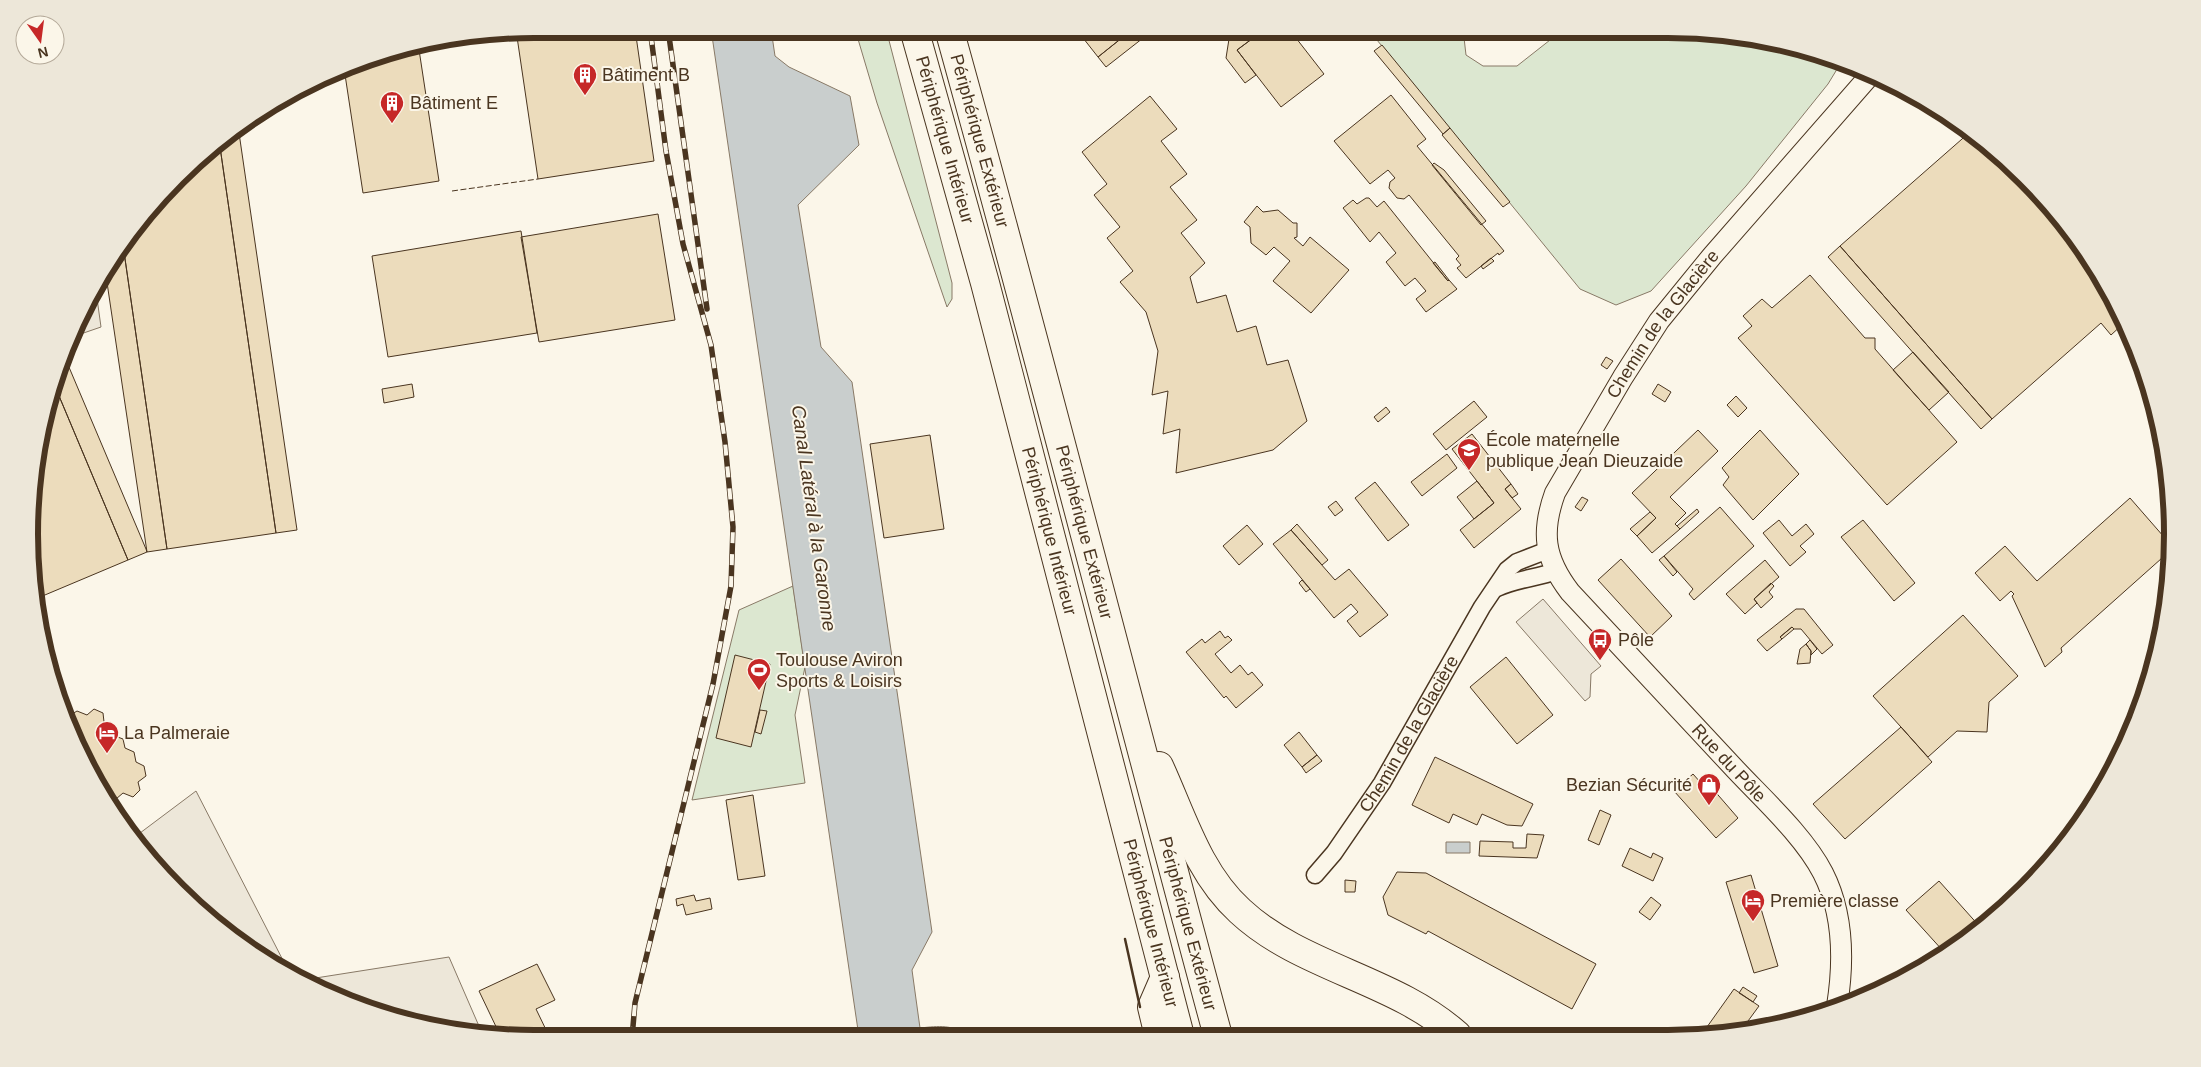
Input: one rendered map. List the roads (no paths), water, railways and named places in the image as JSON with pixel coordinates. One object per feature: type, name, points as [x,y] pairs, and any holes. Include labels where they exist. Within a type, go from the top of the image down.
[{"type":"highway","name":"Périphérique Intérieur","points":[[917,38],[988,292],[1178,1030]]},
{"type":"highway","name":"Périphérique Extérieur","points":[[951,38],[1053,410],[1126,696],[1216,1030]]},
{"type":"highway","points":[[1126,696],[1200,857],[1210,875],[1239,910],[1259,927],[1290,946],[1424,1010],[1450,1030]]},
{"type":"highway","points":[[1158,1030],[1152,1007],[1165,976]]},
{"type":"street","name":"Chemin de la Glacière","points":[[1316,876],[1382,783],[1482,608],[1508,570],[1517,562],[1548,550],[1546,527],[1548,513],[1555,493],[1659,321],[1712,256],[1866,79]]},
{"type":"street","name":"Rue du Pôle","points":[[1548,550],[1556,571],[1570,592],[1788,826],[1822,872],[1832,896],[1842,944],[1842,967],[1838,999]]},
{"type":"street","points":[[1497,588],[1513,581],[1544,576],[1556,571]]},
{"type":"water","name":"Canal Latéral à la Garonne","points":[[712,38],[772,38],[775,56],[789,67],[850,96],[859,145],[798,205],[821,347],[852,382],[932,932],[912,970],[920,1028],[940,1027],[958,1030],[858,1030]]},
{"type":"water","points":[[1446,842],[1470,842],[1470,853],[1446,853]]},
{"type":"railway","points":[[633,1030],[635,1003],[713,684],[731,586],[733,527],[725,442],[711,345],[683,244],[666,151],[651,38]]},
{"type":"railway","points":[[669,38],[707,309]]},
{"type":"place","name":"Bâtiment B","points":[[585,96]]},
{"type":"place","name":"Bâtiment E","points":[[392,124]]},
{"type":"place","name":"École maternelle publique Jean Dieuzaide","points":[[1469,471]]},
{"type":"place","name":"Pôle","points":[[1600,661]]},
{"type":"place","name":"Toulouse Aviron Sports & Loisirs","points":[[759,691]]},
{"type":"place","name":"La Palmeraie","points":[[107,754]]},
{"type":"place","name":"Bezian Sécurité","points":[[1709,806]]},
{"type":"place","name":"Première classe","points":[[1753,922]]}]
